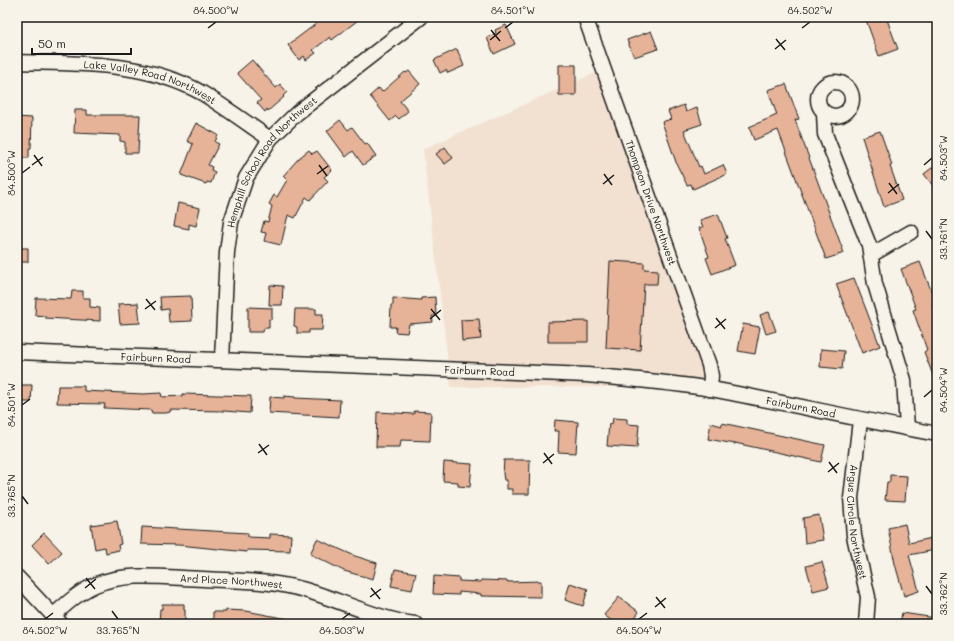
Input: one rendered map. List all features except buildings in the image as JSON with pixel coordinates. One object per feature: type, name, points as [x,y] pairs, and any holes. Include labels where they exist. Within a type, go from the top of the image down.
[{"type":"street","name":"Hemphill School Road Northwest","points":[[222,360],[227,252],[232,222],[246,178],[270,139],[297,113],[421,17]]},
{"type":"street","name":"Thompson Drive Northwest","points":[[585,17],[709,365],[711,376],[710,389]]},
{"type":"street","name":"Lake Valley Road Northwest","points":[[17,62],[103,64],[148,72],[175,80],[202,93],[270,139]]},
{"type":"street","points":[[824,113],[825,134],[869,245],[874,284],[904,380],[907,428]]},
{"type":"street","points":[[871,255],[911,232]]},
{"type":"street","name":"Fairburn Road","points":[[17,352],[587,375],[649,380],[710,389],[860,420],[937,434]]},
{"type":"street","name":"Argus Circle Northwest","points":[[860,420],[851,498],[854,536],[868,597],[866,624]]},
{"type":"street","points":[[17,577],[57,620]]},
{"type":"street","name":"Ard Place Northwest","points":[[57,620],[76,596],[95,585],[116,579],[141,577],[270,582],[305,590],[371,614],[415,624]]},
{"type":"shaded area","points":[[609,67],[714,387],[451,387],[423,149]]}]
